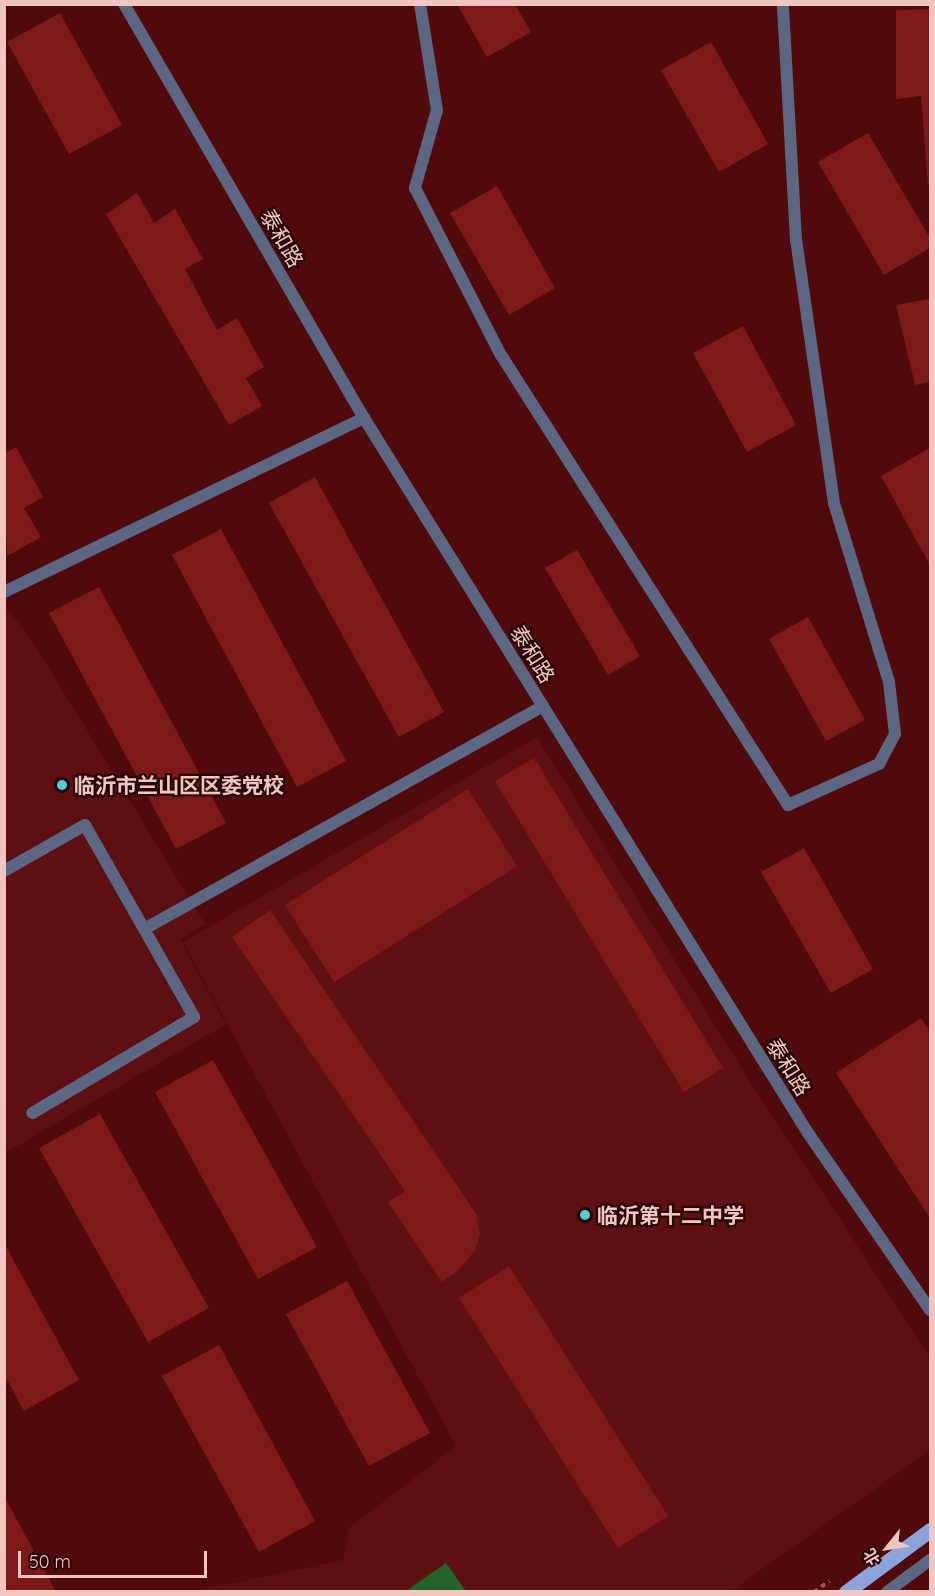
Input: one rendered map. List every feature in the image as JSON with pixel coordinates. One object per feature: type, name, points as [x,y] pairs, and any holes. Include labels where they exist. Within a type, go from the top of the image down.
[{"type":"main road","points":[[846,1592],[930,1530]]},
{"type":"street","name":"泰和路","points":[[124,4],[364,418],[808,1133],[930,1310]]},
{"type":"street","points":[[420,4],[437,110],[415,188],[501,355],[788,805],[879,764],[894,734],[889,682],[834,503],[796,240],[783,4]]},
{"type":"street","points":[[4,592],[364,418]]},
{"type":"street","points":[[146,928],[543,706]]},
{"type":"street","points":[[4,871],[85,825],[146,928],[194,1017],[32,1113]]},
{"type":"street","points":[[886,1592],[930,1560]]},
{"type":"shaded area","name":"临沂市兰山区区委党校","points":[[4,604],[35,645],[205,924],[180,940],[226,1024],[5,1153]]},
{"type":"shaded area","name":"临沂第十二中学","points":[[537,737],[745,1074],[930,1357],[930,1450],[731,1591],[195,1591],[343,1560],[349,1528],[456,1446],[183,942]]},
{"type":"green space","points":[[446,1563],[466,1591],[406,1591]]},
{"type":"building","points":[[457,4],[515,4],[531,32],[487,57]]},
{"type":"building","points":[[930,9],[930,185],[928,185],[921,96],[896,99],[896,10]]},
{"type":"building","points":[[60,13],[122,125],[69,154],[7,42]]},
{"type":"building","points":[[711,42],[768,144],[719,172],[661,70]]},
{"type":"building","points":[[868,133],[930,238],[930,248],[884,275],[818,162]]},
{"type":"building","points":[[497,186],[555,288],[509,315],[450,213]]},
{"type":"building","points":[[137,193],[154,223],[175,209],[203,259],[185,269],[217,330],[237,318],[264,367],[246,378],[262,406],[229,425],[106,214]]},
{"type":"building","points":[[930,299],[930,382],[915,385],[896,305]]},
{"type":"building","points":[[743,326],[796,425],[747,452],[693,353]]},
{"type":"building","points":[[16,447],[43,497],[24,508],[41,537],[7,556],[4,454]]},
{"type":"building","points":[[928,449],[930,453],[930,565],[881,476]]},
{"type":"building","points":[[315,477],[444,712],[399,737],[269,503]]},
{"type":"building","points":[[221,529],[346,761],[297,787],[172,555]]},
{"type":"building","points":[[577,550],[640,656],[608,675],[545,568]]},
{"type":"building","points":[[99,587],[226,823],[176,849],[49,613]]},
{"type":"building","points":[[808,617],[865,720],[826,741],[769,639]]},
{"type":"building","points":[[534,758],[723,1068],[684,1092],[495,781]]},
{"type":"building","points":[[468,789],[517,866],[334,982],[285,905]]},
{"type":"building","points":[[804,848],[873,969],[831,993],[761,872]]},
{"type":"building","points":[[270,910],[477,1215],[480,1234],[475,1250],[461,1268],[442,1282],[388,1202],[405,1191],[232,937]]},
{"type":"building","points":[[921,1018],[930,1032],[930,1218],[836,1073]]},
{"type":"building","points":[[213,1060],[317,1247],[258,1279],[155,1092]]},
{"type":"building","points":[[100,1114],[209,1308],[148,1342],[39,1148]]},
{"type":"building","points":[[4,1243],[79,1380],[24,1411],[4,1374]]},
{"type":"building","points":[[509,1266],[668,1516],[618,1548],[459,1298]]},
{"type":"building","points":[[347,1281],[430,1433],[369,1466],[286,1314]]},
{"type":"building","points":[[219,1345],[315,1521],[259,1552],[162,1376]]},
{"type":"building","points":[[4,1496],[56,1592],[4,1592]]},
{"type":"place","name":"临沂市兰山区区委党校","points":[[62,785]]},
{"type":"place","name":"临沂第十二中学","points":[[585,1215]]}]
